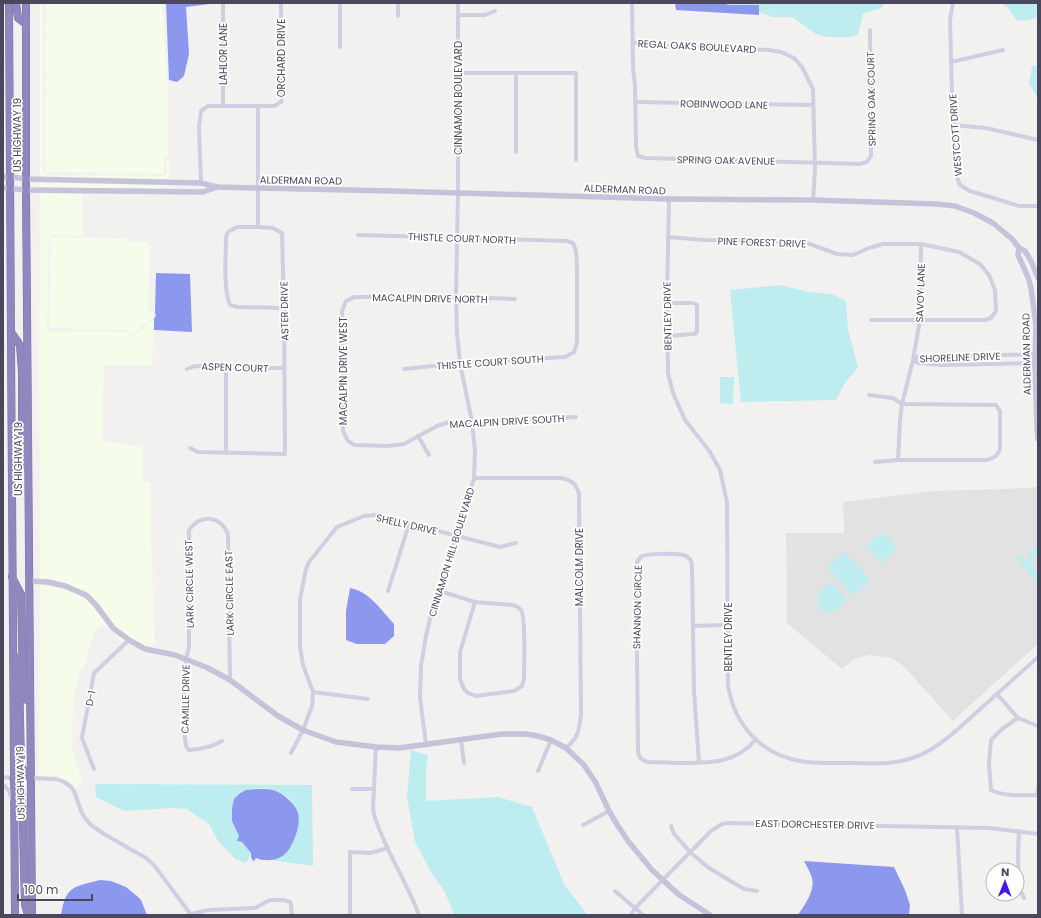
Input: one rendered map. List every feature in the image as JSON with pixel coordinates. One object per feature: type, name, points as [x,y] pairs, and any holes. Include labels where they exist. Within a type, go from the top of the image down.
[{"type":"highway","name":"US HIGHWAY 19","points":[[9,3],[11,177],[7,188],[11,332],[13,807],[15,915]]},
{"type":"highway","points":[[16,3],[18,18],[26,24]]},
{"type":"highway","name":"US HIGHWAY 19","points":[[26,3],[26,190],[32,915]]},
{"type":"highway","points":[[11,332],[20,346],[22,372],[22,452],[28,473]]},
{"type":"highway","points":[[12,577],[21,594],[23,685],[30,714]]},
{"type":"highway","points":[[12,647],[19,674],[21,764],[22,769],[30,778]]},
{"type":"highway","points":[[13,778],[20,785],[22,791],[25,905],[28,915]]},
{"type":"street","name":"LAHLOR LANE","points":[[223,3],[223,105]]},
{"type":"street","name":"ORCHARD DRIVE","points":[[201,183],[201,111],[208,106],[274,106],[281,102],[281,3]]},
{"type":"street","points":[[340,3],[340,47]]},
{"type":"street","points":[[398,3],[398,16]]},
{"type":"street","name":"CINNAMON BOULEVARD","points":[[458,3],[458,192]]},
{"type":"street","points":[[632,3],[632,43],[635,102]]},
{"type":"street","name":"WESTCOTT DRIVE","points":[[953,3],[950,20],[950,62],[956,175],[960,185],[970,191],[1006,203],[1019,206],[1038,206]]},
{"type":"street","points":[[458,15],[485,15],[495,11]]},
{"type":"street","name":"SPRING OAK COURT","points":[[814,162],[860,164],[867,162],[871,156],[870,30]]},
{"type":"street","name":"REGAL OAKS BOULEVARD","points":[[632,43],[648,43],[663,46],[769,50],[781,52],[794,58],[802,67],[813,89],[813,200]]},
{"type":"street","points":[[950,62],[1003,50]]},
{"type":"street","points":[[458,73],[576,73],[576,160]]},
{"type":"street","points":[[516,74],[516,152]]},
{"type":"street","name":"SPRING OAK AVENUE","points":[[635,102],[636,147],[638,156],[645,158],[814,162]]},
{"type":"street","name":"ROBINWOOD LANE","points":[[635,102],[813,105]]},
{"type":"street","points":[[258,106],[258,227],[238,227],[228,232],[226,237],[227,298],[230,305],[238,307],[284,308]]},
{"type":"street","points":[[954,125],[986,128],[1038,140]]},
{"type":"street","name":"ALDERMAN ROAD","points":[[3,177],[27,179],[201,183],[217,187],[458,192],[669,199],[813,200],[937,204],[955,206],[993,222],[1025,252],[1031,261],[1038,278]]},
{"type":"street","name":"ALDERMAN ROAD","points":[[7,188],[26,190],[203,192],[217,187]]},
{"type":"street","name":"CINNAMON HILL BOULEVARD","points":[[426,744],[420,698],[421,666],[426,636],[431,614],[440,591],[474,478],[475,451],[472,422],[460,363],[457,334],[456,297],[458,192]]},
{"type":"street","name":"BENTLEY DRIVE","points":[[669,199],[667,303],[668,373],[673,393],[685,420],[710,452],[720,470],[726,500],[728,678],[734,709],[741,722],[765,747],[777,754],[799,761],[882,764],[896,762],[914,758],[949,738],[1038,657]]},
{"type":"street","name":"ASTER DRIVE","points":[[226,453],[285,454],[282,233],[273,228],[258,227]]},
{"type":"street","name":"THISTLE COURT NORTH","points":[[358,235],[567,241],[573,244],[576,251],[577,268],[578,343],[574,352]]},
{"type":"street","name":"PINE FOREST DRIVE","points":[[668,238],[804,242],[837,254],[854,255],[869,248],[883,244],[921,244],[959,252],[980,264],[989,275],[995,290],[996,311],[991,318],[979,320],[871,320]]},
{"type":"street","name":"SAVOY LANE","points":[[898,460],[902,404],[913,360],[920,320],[921,244]]},
{"type":"street","name":"ALDERMAN ROAD","points":[[1019,248],[1018,254],[1028,277],[1036,326],[1038,439]]},
{"type":"street","name":"MACALPIN DRIVE NORTH","points":[[346,300],[354,297],[456,297],[515,299]]},
{"type":"street","name":"MACALPIN DRIVE WEST","points":[[346,300],[342,310],[343,431],[348,441]]},
{"type":"street","points":[[667,303],[693,303],[697,305],[697,332],[694,334],[668,336]]},
{"type":"street","name":"THISTLE COURT SOUTH","points":[[404,369],[460,363],[565,357],[574,352]]},
{"type":"street","name":"SHORELINE DRIVE","points":[[1037,354],[918,357],[913,360],[918,363],[941,365],[1037,363]]},
{"type":"street","name":"ASPEN COURT","points":[[187,369],[195,366],[226,368],[284,368]]},
{"type":"street","points":[[190,448],[198,452],[226,453],[226,368]]},
{"type":"street","points":[[870,395],[893,398],[902,404],[996,405],[1000,410],[1000,449],[999,454],[994,458],[988,460],[898,460],[876,462]]},
{"type":"street","name":"MACALPIN DRIVE SOUTH","points":[[348,441],[354,446],[388,446],[404,444],[437,426],[449,422],[576,418]]},
{"type":"street","points":[[418,436],[429,455]]},
{"type":"street","name":"MALCOLM DRIVE","points":[[474,478],[562,478],[569,480],[576,486],[578,494],[581,714],[580,729],[574,742],[566,748]]},
{"type":"street","name":"SHELLY DRIVE","points":[[291,753],[303,730],[312,706],[313,692],[303,665],[300,646],[300,598],[306,569],[309,562],[337,527],[364,516],[376,515],[500,547],[516,543]]},
{"type":"street","name":"LARK CIRCLE WEST","points":[[186,659],[189,647],[189,530],[193,524],[200,519],[207,519]]},
{"type":"street","name":"LARK CIRCLE EAST","points":[[207,519],[219,523],[225,528],[228,534],[230,680]]},
{"type":"street","points":[[388,591],[409,524]]},
{"type":"street","name":"SHANNON CIRCLE","points":[[699,763],[694,691],[692,566],[690,560],[682,555],[648,554],[642,556],[636,565],[639,756],[642,760],[649,762],[699,763],[713,762],[730,758],[744,751],[756,739]]},
{"type":"street","points":[[29,581],[48,582],[65,586],[86,595],[96,605],[113,628],[129,640],[145,649],[175,654],[208,668],[230,680],[278,716],[303,730],[336,742],[399,748],[502,734],[538,736],[551,740],[566,748],[580,760],[590,772],[609,811],[628,841],[652,870],[678,894],[710,915]]},
{"type":"street","points":[[440,591],[475,602],[513,605],[522,611],[524,621],[524,679],[522,686],[514,691],[476,696],[468,693],[464,689],[460,679],[460,652],[475,602]]},
{"type":"street","points":[[693,626],[727,626]]},
{"type":"street","name":"D-1","points":[[94,769],[82,738],[94,673],[129,640]]},
{"type":"street","name":"CAMILLE DRIVE","points":[[186,659],[184,681],[184,730],[186,746],[189,750],[196,750],[222,741]]},
{"type":"street","points":[[313,692],[368,699]]},
{"type":"street","points":[[997,694],[1018,718],[1038,726]]},
{"type":"street","points":[[1018,718],[991,740],[988,764],[990,790],[996,793],[1009,795],[1038,795],[1038,788]]},
{"type":"street","points":[[461,740],[464,763]]},
{"type":"street","points":[[538,771],[551,740]]},
{"type":"street","points":[[376,747],[374,816],[419,915]]},
{"type":"street","points":[[3,777],[13,778]]},
{"type":"street","points":[[30,778],[56,779],[70,786],[74,791],[81,811],[91,825],[146,858],[154,865],[191,915],[208,910],[255,908],[270,900],[283,900],[290,902],[292,905],[292,915]]},
{"type":"street","points":[[3,784],[12,798],[13,807]]},
{"type":"street","points":[[352,789],[374,789]]},
{"type":"street","points":[[583,825],[609,811]]},
{"type":"street","name":"EAST DORCHESTER DRIVE","points":[[631,915],[635,908],[711,830],[722,824],[989,828],[1038,834]]},
{"type":"street","points":[[671,826],[674,834],[690,852],[709,868],[744,889],[757,891]]},
{"type":"street","points":[[957,828],[962,915]]},
{"type":"street","points":[[1018,862],[1019,831]]},
{"type":"street","points":[[350,915],[350,852],[370,853],[388,848]]},
{"type":"street","points":[[615,891],[643,915]]},
{"type":"shaded area","points":[[40,3],[43,3],[43,172],[46,175],[164,176],[167,174],[166,159],[170,157],[169,179],[40,177]]},
{"type":"shaded area","points":[[46,3],[162,3],[168,91],[168,156],[164,156],[164,174],[45,172]]},
{"type":"shaded area","points":[[722,3],[886,3],[881,8],[863,14],[858,35],[850,37],[827,37],[816,34],[792,17],[772,17],[759,12],[759,5],[729,5]]},
{"type":"shaded area","points":[[1001,3],[1038,3],[1038,17],[1029,20],[1017,21],[1008,8]]},
{"type":"shaded area","points":[[1032,66],[1038,66],[1038,99],[1029,83]]},
{"type":"shaded area","points":[[40,183],[169,186],[161,188],[40,187]]},
{"type":"shaded area","points":[[40,193],[82,194],[83,236],[51,235],[49,237],[47,328],[49,331],[127,332],[133,337],[154,319],[152,365],[104,365],[102,441],[143,447],[143,482],[151,482],[150,505],[154,628],[153,647],[146,646],[131,638],[115,626],[98,603],[87,593],[66,583],[40,579]]},
{"type":"shaded area","points":[[51,237],[126,239],[127,242],[149,242],[148,309],[154,316],[132,335],[127,330],[49,328]]},
{"type":"shaded area","points":[[781,285],[809,292],[832,294],[846,301],[848,329],[858,367],[845,383],[836,400],[741,402],[730,290]]},
{"type":"shaded area","points":[[720,377],[734,377],[733,404],[720,403]]},
{"type":"shaded area","points":[[1038,487],[1038,644],[953,721],[907,670],[892,658],[870,655],[857,658],[842,669],[787,623],[786,533],[844,533],[843,502],[935,491]]},
{"type":"shaded area","points":[[882,535],[892,540],[895,551],[883,562],[880,562],[868,548],[873,539]]},
{"type":"shaded area","points":[[1038,545],[1038,551],[1035,554],[1032,563],[1038,575],[1038,583],[1015,557],[1020,554],[1027,562],[1030,552]]},
{"type":"shaded area","points":[[845,552],[870,580],[853,596],[827,568]]},
{"type":"shaded area","points":[[40,585],[65,588],[84,598],[94,607],[107,626],[101,625],[94,631],[85,665],[79,673],[73,705],[72,749],[82,780],[76,788],[66,779],[56,776],[39,775]]},
{"type":"shaded area","points":[[829,585],[834,585],[845,598],[845,602],[835,611],[828,613],[820,609],[818,599],[819,594]]},
{"type":"shaded area","points":[[112,631],[125,640],[122,643]]},
{"type":"shaded area","points":[[411,750],[428,755],[426,772],[426,801],[498,797],[532,807],[565,886],[588,915],[454,915],[445,892],[431,872],[415,842],[407,797]]},
{"type":"shaded area","points":[[95,784],[312,785],[313,866],[271,860],[281,857],[287,852],[293,842],[299,825],[298,814],[295,806],[284,795],[277,791],[261,788],[246,790],[239,793],[234,800],[232,819],[240,841],[251,853],[246,863],[235,859],[218,841],[209,824],[187,809],[172,808],[124,811],[96,797]]},
{"type":"water","points":[[166,3],[217,3],[186,7],[189,54],[184,76],[177,82],[169,80]]},
{"type":"water","points":[[675,3],[759,5],[759,15],[676,10]]},
{"type":"water","points":[[156,273],[190,274],[192,332],[154,330],[154,319],[156,315]]},
{"type":"water","points":[[350,588],[369,597],[394,624],[394,636],[385,644],[357,644],[346,640],[346,611]]},
{"type":"water","points":[[258,789],[276,791],[286,797],[297,809],[298,814],[299,825],[290,848],[284,855],[272,860],[256,858],[253,861],[251,853],[242,842],[237,841],[239,836],[232,821],[234,799],[246,790]]},
{"type":"water","points":[[804,861],[894,867],[905,890],[910,905],[909,915],[798,915],[807,901],[812,886],[811,875]]},
{"type":"water","points":[[100,880],[111,881],[126,887],[141,900],[147,915],[61,915],[66,898],[73,889],[84,884]]}]
